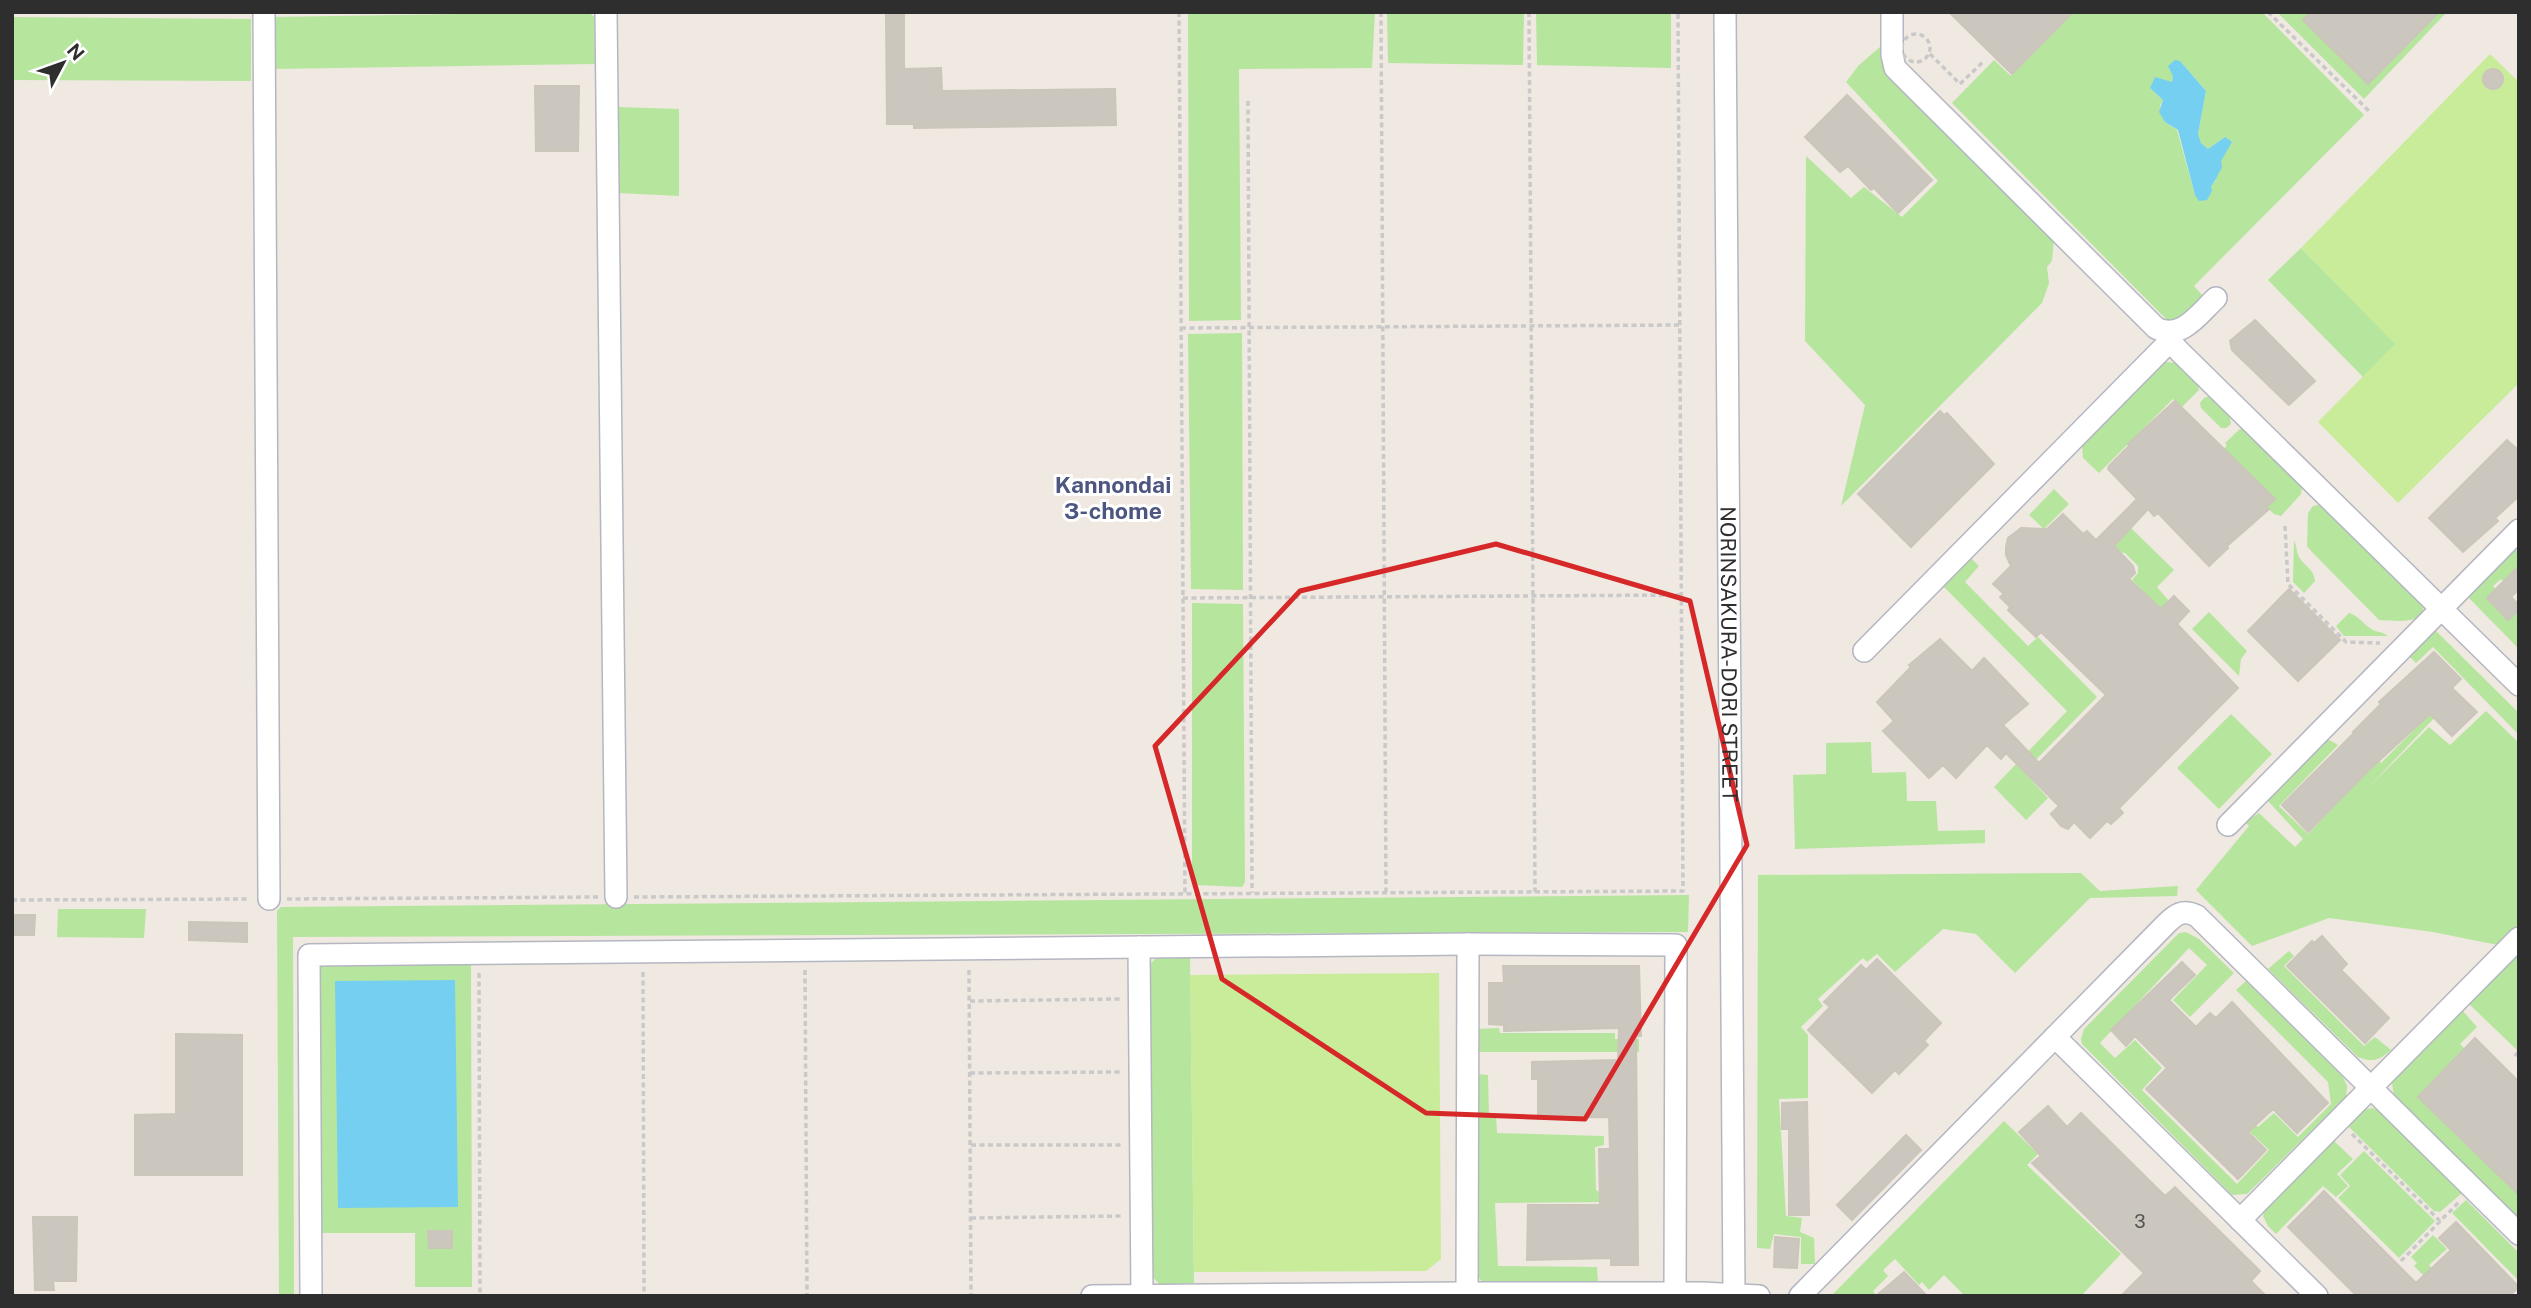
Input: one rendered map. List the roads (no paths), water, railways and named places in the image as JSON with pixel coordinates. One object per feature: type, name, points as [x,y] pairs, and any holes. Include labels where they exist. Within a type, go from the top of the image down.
[{"type":"street","points":[[264,12],[269,899]]},
{"type":"street","points":[[606,12],[616,897]]},
{"type":"street","name":"NORINSAKURA-DORI STREET","points":[[1725,12],[1734,1295]]},
{"type":"street","points":[[1892,12],[1892,55],[1895,68],[2156,328],[2171,337],[2519,685]]},
{"type":"street","points":[[1864,651],[2171,337],[2216,299]]},
{"type":"street","points":[[2228,825],[2519,530]]},
{"type":"street","points":[[1800,1296],[2174,916],[2181,912],[2190,912],[2197,916],[2519,1234]]},
{"type":"street","points":[[2240,1220],[2519,938]]},
{"type":"street","points":[[311,1296],[309,956],[1468,944],[1676,944],[1675,1295]]},
{"type":"street","points":[[1467,1294],[1468,944]]},
{"type":"street","points":[[1139,947],[1142,1296]]},
{"type":"street","points":[[2055,1037],[2317,1296]]},
{"type":"street","points":[[1092,1296],[1759,1296]]},
{"type":"water","points":[[2175,60],[2180,61],[2206,91],[2198,134],[2201,143],[2208,149],[2225,137],[2232,142],[2221,161],[2222,168],[2211,186],[2212,191],[2207,200],[2199,201],[2195,195],[2178,130],[2165,122],[2159,112],[2163,100],[2150,88],[2155,77],[2172,82],[2173,76],[2168,66]]},
{"type":"water","points":[[455,980],[458,1207],[338,1208],[335,981]]},
{"type":"district","name":"Kannondai 3-chome","points":[[1113,497]]}]
